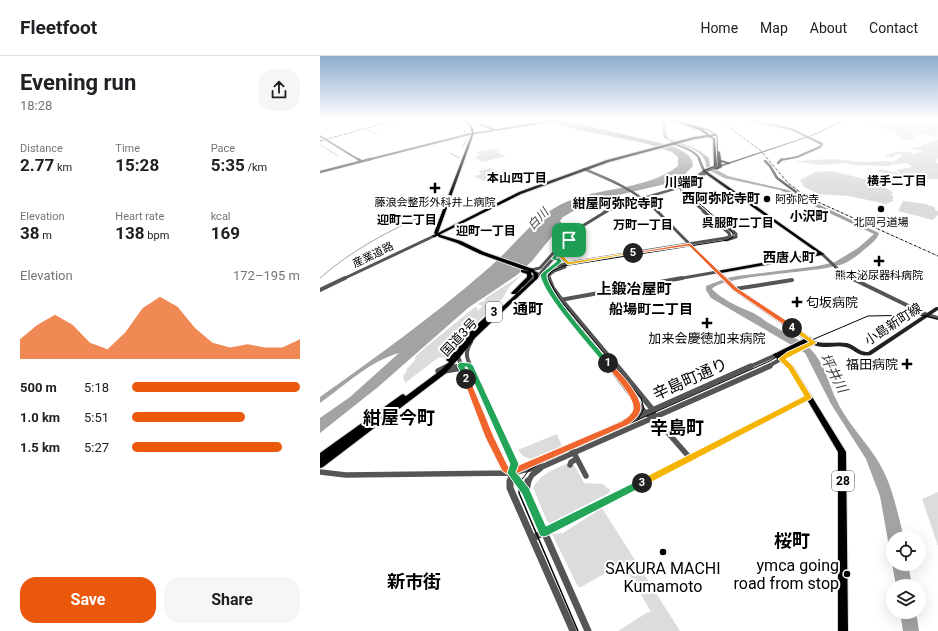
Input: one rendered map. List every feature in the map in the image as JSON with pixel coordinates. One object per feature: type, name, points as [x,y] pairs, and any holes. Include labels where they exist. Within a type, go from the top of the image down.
[{"type":"main road","points":[[435,235],[467,147]]},
{"type":"main road","points":[[435,235],[520,193],[584,169],[658,147]]},
{"type":"main road","points":[[714,168],[716,166],[716,147]]},
{"type":"main road","points":[[719,147],[721,161],[720,166]]},
{"type":"main road","points":[[706,171],[779,147]]},
{"type":"main road","points":[[720,166],[779,147]]},
{"type":"main road","points":[[721,161],[729,163]]},
{"type":"main road","points":[[706,171],[822,254]]},
{"type":"main road","points":[[435,235],[533,273]]},
{"type":"main road","points":[[717,272],[822,254]]},
{"type":"main road","points":[[717,272],[735,289],[809,342],[778,357]]},
{"type":"main road","name":"国道3号","points":[[320,457],[448,366],[469,335],[533,273]]},
{"type":"main road","name":"国道3号","points":[[320,464],[440,371],[533,273]]},
{"type":"main road","name":"小島新町線","points":[[809,342],[819,345],[846,345],[862,355],[869,354],[938,308]]},
{"type":"main road","name":"28","points":[[778,357],[791,368],[842,452],[843,631]]},
{"type":"street","points":[[336,147],[360,162]]},
{"type":"street","points":[[320,172],[421,147]]},
{"type":"street","points":[[682,147],[698,156],[706,171]]},
{"type":"street","points":[[778,163],[782,159],[800,156],[818,147]]},
{"type":"street","points":[[765,161],[770,166],[777,178],[796,192]]},
{"type":"street","points":[[584,169],[616,183],[643,198],[717,272]]},
{"type":"street","points":[[690,458],[654,417],[645,413],[635,398],[557,301],[543,277],[547,270],[568,264],[732,239],[736,237],[736,234],[686,191],[690,185],[706,171]]},
{"type":"street","points":[[533,273],[545,266],[567,237],[587,221],[614,208],[643,198],[681,189],[706,171]]},
{"type":"street","points":[[533,273],[553,259],[569,240],[591,222],[604,214],[643,198],[681,189],[690,185]]},
{"type":"street","points":[[654,417],[653,410],[562,300],[549,280],[549,277],[551,273],[559,269],[691,245],[726,238],[730,235],[681,189]]},
{"type":"street","name":"産業道路","points":[[320,290],[435,235]]},
{"type":"street","points":[[568,264],[559,255],[569,240]]},
{"type":"street","points":[[822,254],[844,275],[938,321]]},
{"type":"street","points":[[553,259],[560,260],[554,267]]},
{"type":"street","points":[[533,273],[545,266]]},
{"type":"street","points":[[554,267],[559,269]]},
{"type":"street","points":[[557,301],[717,272]]},
{"type":"street","points":[[735,289],[792,280]]},
{"type":"street","points":[[927,315],[938,318]]},
{"type":"street","points":[[474,336],[466,354],[514,464],[511,473],[510,488],[573,631]]},
{"type":"street","points":[[457,354],[476,399],[489,437],[505,468],[526,491],[588,631]]},
{"type":"street","name":"辛島町通り","points":[[511,473],[645,413],[778,357]]},
{"type":"street","name":"辛島町通り","points":[[511,473],[544,466],[575,456],[654,417],[770,366],[778,357]]},
{"type":"street","points":[[448,366],[470,365]]},
{"type":"street","points":[[440,371],[461,366]]},
{"type":"street","points":[[533,538],[809,397]]},
{"type":"street","points":[[625,423],[634,416],[637,409],[635,398]]},
{"type":"street","points":[[569,447],[586,476]]},
{"type":"street","points":[[570,464],[575,456]]},
{"type":"street","points":[[526,491],[527,482],[532,474],[544,466]]},
{"type":"street","points":[[320,472],[346,476],[511,473]]},
{"type":"shaded area","points":[[656,147],[675,147],[683,151],[691,159],[693,166],[678,181],[589,202],[563,217],[560,221],[562,224],[532,261],[517,275],[468,308],[378,387],[320,433],[320,418],[350,397],[399,353],[367,368],[320,403],[320,397],[404,336],[464,289],[493,264],[535,223],[553,209],[568,201],[649,181],[664,175],[678,166],[678,157],[672,152]]},
{"type":"shaded area","points":[[689,147],[692,147],[700,151],[709,158],[710,166],[728,176],[788,190],[879,233],[874,242],[860,254],[844,264],[828,268],[734,280],[720,284],[712,289],[725,300],[754,313],[799,341],[808,347],[818,358],[839,405],[882,467],[890,487],[902,531],[886,531],[880,496],[866,459],[831,404],[805,353],[711,298],[706,290],[706,286],[727,278],[818,266],[835,262],[858,248],[874,234],[780,190],[724,178],[707,169],[704,159],[697,151]]},
{"type":"shaded area","points":[[938,147],[938,158],[936,162],[938,164],[938,179],[923,180],[921,178],[877,172],[880,169],[900,173],[896,170],[912,167],[907,163],[892,165],[894,163],[893,160],[897,161],[896,160],[903,155],[902,154],[892,158],[885,157],[892,153],[899,152],[915,154],[923,150],[907,149]]},
{"type":"shaded area","points":[[494,149],[499,151],[496,152],[506,156],[482,162],[474,157],[480,155],[476,152]]},
{"type":"shaded area","points":[[833,159],[859,162],[891,161],[893,163],[890,166],[859,166],[845,163],[819,165],[794,161]]},
{"type":"shaded area","points":[[491,168],[504,175],[484,181],[474,176],[482,174],[478,171]]},
{"type":"shaded area","points":[[831,171],[869,180],[883,181],[881,185],[893,192],[891,195],[893,196],[893,201],[886,204],[849,196],[819,194],[804,187],[800,180],[815,172]]},
{"type":"shaded area","points":[[903,201],[927,204],[935,207],[935,210],[938,211],[938,215],[933,220],[898,211]]},
{"type":"shaded area","points":[[523,274],[509,287],[503,298],[456,342],[446,358],[439,357],[405,383],[403,376],[415,360],[416,356],[475,307],[478,308],[476,312],[483,306],[477,304],[484,301],[486,298]]},
{"type":"shaded area","points":[[557,434],[562,446],[530,459],[523,456],[518,450]]},
{"type":"shaded area","points":[[570,462],[573,463],[584,483],[603,484],[610,490],[609,493],[550,523],[547,521],[533,488],[545,475]]},
{"type":"shaded area","points":[[938,492],[938,546],[922,499]]},
{"type":"shaded area","points":[[602,508],[680,631],[618,631],[648,612],[651,612],[623,563],[581,587],[578,587],[552,534],[563,533]]},
{"type":"shaded area","points":[[893,571],[909,571],[911,579],[895,579]]},
{"type":"shaded area","points":[[901,619],[917,619],[919,631],[903,631]]},
{"type":"waterway","points":[[324,147],[338,156]]},
{"type":"waterway","points":[[450,153],[459,158]]},
{"type":"waterway","points":[[320,278],[332,268],[371,242],[398,227],[427,214]]},
{"type":"tram line","points":[[638,419],[644,409],[641,398],[560,300],[547,277],[552,271],[563,266],[728,240],[733,237],[733,233],[684,190],[684,187],[705,172],[718,167],[717,147]]},
{"type":"tram line","points":[[520,482],[529,470],[541,463],[770,361],[786,351],[868,316],[920,315],[938,319]]},
{"type":"tram line","points":[[520,481],[519,493],[578,631]]},
{"type":"railway","points":[[755,147],[761,151],[788,183],[800,192],[820,203],[938,256]]},
{"type":"place","name":"藤浪会整形外科井上病院","points":[[435,188]]},
{"type":"place","name":"阿弥陀寺","points":[[767,199]]},
{"type":"place","name":"北岡弓道場","points":[[881,209]]},
{"type":"place","name":"熊本泌尿器科病院","points":[[879,261]]},
{"type":"place","name":"匂坂病院","points":[[797,302]]},
{"type":"place","name":"加来会慶徳加来病院","points":[[707,323]]},
{"type":"place","name":"福田病院","points":[[907,364]]},
{"type":"place","name":"SAKURA MACHI Kumamoto","points":[[663,552]]},
{"type":"place","name":"ymca going road from stop","points":[[847,574]]},
{"type":"district","name":"本山四丁目","points":[[517,178]]},
{"type":"district","name":"横手二丁目","points":[[897,181]]},
{"type":"district","name":"川端町","points":[[684,182]]},
{"type":"district","name":"西阿弥陀寺町","points":[[721,198]]},
{"type":"district","name":"紺屋阿弥陀寺町","points":[[618,203]]},
{"type":"district","name":"小沢町","points":[[809,216]]},
{"type":"district","name":"迎町二丁目","points":[[407,220]]},
{"type":"district","name":"呉服町二丁目","points":[[738,223]]},
{"type":"district","name":"万町一丁目","points":[[643,225]]},
{"type":"district","name":"迎町一丁目","points":[[486,231]]},
{"type":"district","name":"西唐人町","points":[[789,257]]},
{"type":"district","name":"上鍛冶屋町","points":[[634,289]]},
{"type":"district","name":"通町","points":[[528,309]]},
{"type":"district","name":"船場町二丁目","points":[[651,309]]},
{"type":"district","name":"紺屋今町","points":[[399,417]]},
{"type":"district","name":"辛島町","points":[[677,427]]},
{"type":"district","name":"桜町","points":[[792,540]]},
{"type":"district","name":"新市街","points":[[414,581]]},
{"type":"route","points":[[569,240],[553,259],[560,260],[560,262],[547,270],[543,275],[544,281],[550,289],[552,295],[635,398],[637,409],[634,416],[625,423],[511,473],[505,468],[489,437],[476,399],[460,365],[470,365],[514,464],[511,473],[526,491],[544,532],[809,397],[791,368],[781,359],[789,353],[814,343],[735,289],[690,244],[568,264],[559,255],[569,240]]},
{"type":"water label","name":"白川","points":[[538,219]]},
{"type":"water label","name":"坪井川","points":[[834,373]]}]
